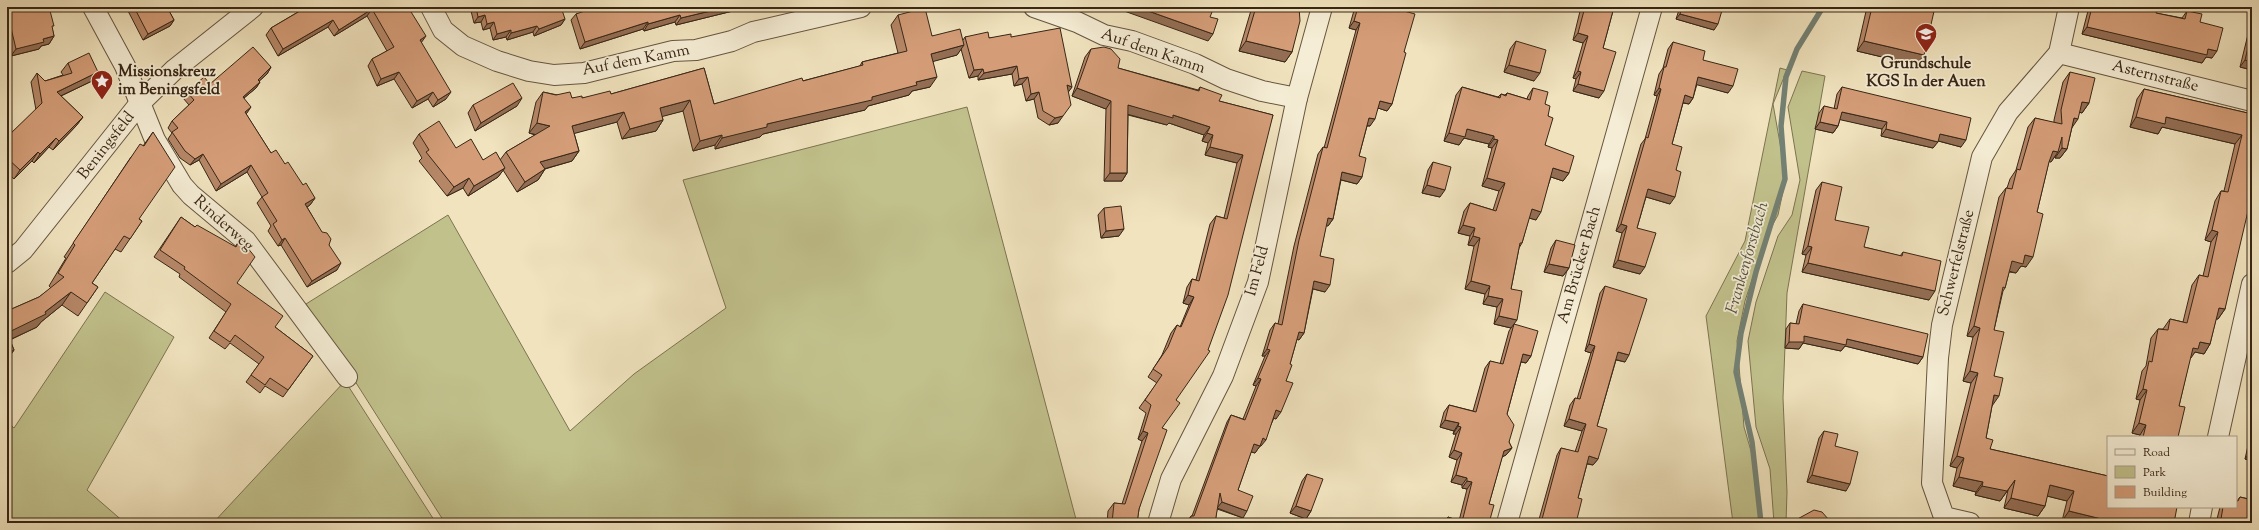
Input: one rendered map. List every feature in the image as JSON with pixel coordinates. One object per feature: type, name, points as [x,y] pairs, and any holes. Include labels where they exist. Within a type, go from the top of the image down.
[{"type":"street","name":"Rinderweg","points":[[93,7],[125,66],[155,140],[182,185],[191,195],[246,241],[347,377]]},
{"type":"street","name":"Beningsfeld","points":[[7,263],[23,250],[140,103],[175,69],[253,7]]},
{"type":"street","name":"Auf dem Kamm","points":[[431,7],[443,30],[463,46],[497,61],[528,71],[554,75],[584,73],[673,52],[696,50],[732,41],[753,32],[861,7]]},
{"type":"street","name":"Auf dem Kamm","points":[[1034,7],[1077,22],[1104,35],[1132,41],[1195,64],[1226,79],[1262,91],[1297,98]]},
{"type":"street","name":"Im Feld","points":[[1158,523],[1171,479],[1223,376],[1258,282],[1297,98],[1322,7]]},
{"type":"street","name":"Am Brücker Bach","points":[[1507,523],[1652,7]]},
{"type":"street","name":"Schwerfelstraße","points":[[1970,523],[1944,517],[1932,483],[1938,358],[1942,325],[1982,157],[2008,112],[2058,53],[2069,7]]},
{"type":"street","name":"Asternstraße","points":[[2058,53],[2252,101]]},
{"type":"street","points":[[2218,436],[2252,284]]},
{"type":"street","points":[[2199,523],[2202,508]]},
{"type":"green space","points":[[1780,68],[1787,70],[1773,104],[1786,177],[1778,215],[1767,235],[1745,301],[1737,341],[1744,427],[1756,468],[1760,523],[1733,523],[1706,316],[1745,241]]},
{"type":"green space","points":[[1802,71],[1825,76],[1787,293],[1783,398],[1787,492],[1786,523],[1774,523],[1770,469],[1756,427],[1748,341],[1756,302],[1778,236],[1792,215],[1800,180],[1788,107]]},
{"type":"green space","points":[[967,107],[1077,523],[445,523],[306,304],[448,215],[570,431],[634,374],[726,308],[683,180]]},
{"type":"green space","points":[[105,292],[174,337],[87,490],[125,523],[7,523],[7,422],[14,428]]},
{"type":"green space","points":[[345,381],[436,523],[213,523]]},
{"type":"building","points":[[7,7],[49,7],[54,26],[52,26],[54,36],[43,39],[44,42],[16,49]]},
{"type":"building","points":[[134,7],[167,7],[174,20],[148,34]]},
{"type":"building","points":[[305,7],[408,7],[426,36],[420,40],[451,92],[438,100],[433,92],[417,101],[399,72],[381,79],[372,59],[394,47],[372,9],[339,30],[333,20],[283,49],[271,28]]},
{"type":"building","points":[[476,7],[561,7],[565,19],[539,29],[537,26],[511,33],[511,30],[497,34],[494,22],[487,24],[485,15],[478,17]]},
{"type":"building","points":[[596,7],[727,7],[681,18],[680,15],[648,24],[648,22],[585,42],[576,14]]},
{"type":"building","points":[[1137,7],[1214,7],[1210,17],[1218,19],[1213,34]]},
{"type":"building","points":[[1256,7],[1299,7],[1300,21],[1292,52],[1246,41]]},
{"type":"building","points":[[1358,7],[1397,7],[1397,9],[1415,14],[1404,52],[1406,53],[1392,104],[1380,101],[1375,119],[1369,118],[1359,156],[1366,158],[1362,177],[1342,172],[1333,219],[1328,218],[1320,256],[1334,259],[1330,285],[1314,281],[1304,333],[1299,332],[1290,364],[1292,365],[1286,381],[1293,383],[1281,412],[1276,410],[1266,440],[1263,438],[1260,446],[1254,444],[1238,490],[1253,496],[1247,511],[1222,502],[1220,493],[1215,523],[1190,523],[1191,516],[1194,516],[1231,415],[1245,420],[1261,379],[1258,378],[1270,350],[1267,349],[1275,323],[1282,325],[1299,240],[1323,147],[1327,148],[1360,23],[1354,21]]},
{"type":"building","points":[[1585,7],[1614,7],[1603,48],[1616,52],[1604,91],[1578,84],[1581,72],[1578,71],[1588,36],[1578,33]]},
{"type":"building","points":[[1682,7],[1723,7],[1718,24],[1680,14]]},
{"type":"building","points":[[1872,7],[1935,7],[1924,55],[1864,41]]},
{"type":"building","points":[[2092,7],[2148,7],[2157,10],[2156,13],[2185,19],[2187,11],[2202,14],[2200,22],[2223,28],[2217,51],[2208,49],[2207,55],[2087,27]]},
{"type":"building","points":[[925,8],[932,36],[960,29],[964,45],[931,54],[937,77],[916,82],[917,85],[872,97],[872,100],[767,124],[767,127],[722,138],[722,135],[700,141],[690,100],[660,108],[663,120],[630,129],[624,112],[572,126],[579,151],[540,162],[545,169],[525,182],[506,152],[550,126],[537,123],[543,92],[556,95],[570,92],[572,98],[582,96],[582,98],[610,91],[611,94],[704,68],[714,104],[802,78],[803,81],[863,65],[862,62],[907,51],[898,15]]},
{"type":"building","points":[[1060,28],[1072,87],[1067,85],[1071,105],[1063,116],[1055,118],[1043,111],[1039,92],[1031,94],[1028,77],[1019,79],[1017,66],[984,73],[983,69],[974,70],[965,37],[988,32],[989,38],[1011,34],[1011,37]]},
{"type":"building","points":[[2252,31],[2252,62],[2245,60]]},
{"type":"building","points":[[1516,41],[1546,50],[1540,73],[1509,65]]},
{"type":"building","points":[[1673,42],[1705,51],[1703,60],[1738,69],[1733,86],[1698,77],[1693,98],[1685,95],[1672,144],[1682,147],[1676,170],[1681,172],[1675,197],[1648,189],[1637,228],[1656,233],[1645,267],[1618,260],[1627,226],[1621,224],[1646,137],[1648,138],[1661,89],[1659,88],[1664,67],[1666,67]]},
{"type":"building","points":[[253,47],[271,67],[258,80],[260,82],[243,97],[251,107],[245,112],[271,153],[276,150],[285,164],[288,162],[303,185],[306,183],[315,198],[305,204],[322,232],[327,233],[331,239],[329,245],[341,263],[312,281],[285,238],[282,240],[273,224],[277,221],[262,197],[268,193],[251,165],[221,184],[203,154],[195,159],[185,151],[172,132],[178,128],[172,121],[194,100],[187,92],[204,77],[210,84]]},
{"type":"building","points":[[1104,47],[1111,49],[1120,59],[1118,68],[1199,91],[1200,87],[1222,95],[1219,101],[1273,115],[1228,295],[1208,350],[1210,351],[1176,400],[1180,403],[1162,428],[1167,430],[1139,509],[1137,523],[1112,523],[1114,503],[1125,504],[1148,433],[1143,431],[1151,405],[1145,400],[1162,375],[1153,369],[1168,347],[1177,325],[1181,327],[1194,297],[1188,295],[1192,279],[1199,281],[1216,216],[1227,219],[1243,155],[1210,147],[1213,135],[1207,133],[1210,127],[1173,115],[1173,118],[1128,105],[1127,173],[1110,173],[1111,101],[1077,88],[1091,49]]},
{"type":"building","points":[[89,53],[98,72],[57,92],[83,117],[59,141],[56,138],[40,154],[38,152],[20,170],[7,158],[7,137],[42,103],[37,73],[45,81],[72,73],[68,63]]},
{"type":"building","points":[[2070,72],[2095,78],[2089,103],[2082,102],[2078,119],[2074,118],[2067,149],[2062,148],[2062,137],[2058,152],[2053,151],[2049,162],[2037,212],[2043,214],[2033,257],[2025,255],[2023,264],[2012,261],[2005,288],[2003,287],[1994,330],[2004,332],[1994,376],[2003,378],[1999,396],[1994,395],[1986,438],[1993,440],[1990,449],[2107,476],[2107,508],[2177,508],[2174,523],[2118,523],[2069,511],[2074,491],[2050,485],[2045,506],[2011,498],[2015,480],[2007,491],[1982,486],[1983,482],[1959,477],[1964,458],[1957,456],[1978,373],[1970,371],[1980,328],[1974,326],[2006,188],[2012,189],[2017,169],[2020,170],[2035,118],[2062,124],[2061,110]]},
{"type":"building","points":[[513,83],[522,98],[481,123],[473,105]]},
{"type":"building","points":[[1462,87],[1500,98],[1501,94],[1506,96],[1507,93],[1530,100],[1533,88],[1548,92],[1545,104],[1550,106],[1548,116],[1553,118],[1545,145],[1574,156],[1569,173],[1553,168],[1541,212],[1532,209],[1522,243],[1520,243],[1511,289],[1522,291],[1517,320],[1499,316],[1503,299],[1488,296],[1490,286],[1471,281],[1480,238],[1473,236],[1475,228],[1463,225],[1470,203],[1496,211],[1505,183],[1487,178],[1498,140],[1494,139],[1494,136],[1467,129],[1465,137],[1449,133]]},
{"type":"building","points":[[1842,87],[1971,118],[1966,140],[1940,134],[1938,142],[1886,129],[1887,122],[1842,112],[1838,126],[1820,122],[1824,106],[1837,109]]},
{"type":"building","points":[[2144,89],[2252,114],[2252,194],[2225,309],[2219,308],[2210,344],[2200,342],[2198,349],[2193,348],[2179,406],[2185,407],[2178,436],[2143,436],[2146,425],[2139,423],[2147,390],[2143,389],[2149,361],[2152,362],[2158,329],[2168,330],[2170,319],[2187,323],[2199,275],[2208,277],[2218,232],[2212,230],[2221,191],[2228,192],[2242,135],[2166,117],[2165,124],[2136,117]]},
{"type":"building","points":[[439,121],[456,148],[471,139],[483,160],[496,152],[505,168],[474,186],[469,178],[454,187],[426,152],[429,150],[419,134]]},
{"type":"building","points":[[153,132],[175,167],[139,219],[142,221],[130,239],[124,236],[92,283],[98,287],[87,303],[71,292],[45,312],[46,314],[7,333],[7,311],[39,297],[64,277],[58,273],[75,245],[73,243],[140,144],[144,146]]},
{"type":"building","points":[[1433,162],[1451,167],[1445,190],[1427,185]]},
{"type":"building","points":[[1822,182],[1842,187],[1835,220],[1869,227],[1864,247],[1902,256],[1903,252],[1941,261],[1935,291],[1808,263],[1812,247],[1808,246]]},
{"type":"building","points":[[1121,206],[1124,229],[1106,231],[1104,208]]},
{"type":"building","points":[[181,217],[195,227],[197,225],[236,247],[239,241],[247,247],[255,257],[237,283],[283,316],[275,327],[313,356],[288,390],[270,378],[265,385],[251,375],[264,357],[235,335],[230,342],[214,331],[231,304],[184,269],[185,267],[160,250]]},
{"type":"building","points":[[1556,240],[1575,245],[1569,268],[1549,264]]},
{"type":"building","points":[[1605,286],[1647,299],[1629,355],[1618,352],[1597,426],[1607,429],[1598,459],[1589,456],[1578,498],[1582,499],[1576,523],[1541,523],[1561,448],[1578,452],[1586,424],[1569,419],[1575,398],[1580,399],[1595,346],[1589,344]]},
{"type":"building","points":[[1803,304],[1928,334],[1923,357],[1847,339],[1846,345],[1804,336],[1804,342],[1789,342],[1790,323],[1799,324]]},
{"type":"building","points":[[1514,324],[1538,331],[1531,356],[1523,354],[1507,414],[1514,425],[1509,442],[1512,448],[1504,451],[1489,504],[1494,505],[1489,523],[1446,523],[1448,517],[1462,522],[1472,482],[1467,481],[1467,478],[1456,475],[1462,453],[1454,450],[1461,427],[1458,426],[1459,423],[1445,420],[1449,405],[1476,412],[1490,361],[1503,364]]},
{"type":"building","points":[[7,333],[14,350],[7,353]]},
{"type":"building","points":[[1824,431],[1838,434],[1835,446],[1858,452],[1850,484],[1812,475]]},
{"type":"building","points":[[1307,474],[1323,479],[1311,511],[1296,506]]},
{"type":"building","points":[[2240,497],[2252,500],[2251,523],[2233,523],[2234,522],[2221,519],[2223,508],[2237,508]]},
{"type":"building","points":[[1814,510],[1822,512],[1829,520],[1840,523],[1792,522]]},
{"type":"waterway","name":"Frankenforstbach","points":[[1761,523],[1752,442],[1736,372],[1741,333],[1756,272],[1785,179],[1781,126],[1786,77],[1797,49],[1823,7]]},
{"type":"place","name":"Grundschule KGS In der Auen","points":[[1926,54]]},
{"type":"place","name":"Missionskreuz im Beningsfeld","points":[[102,100]]}]
